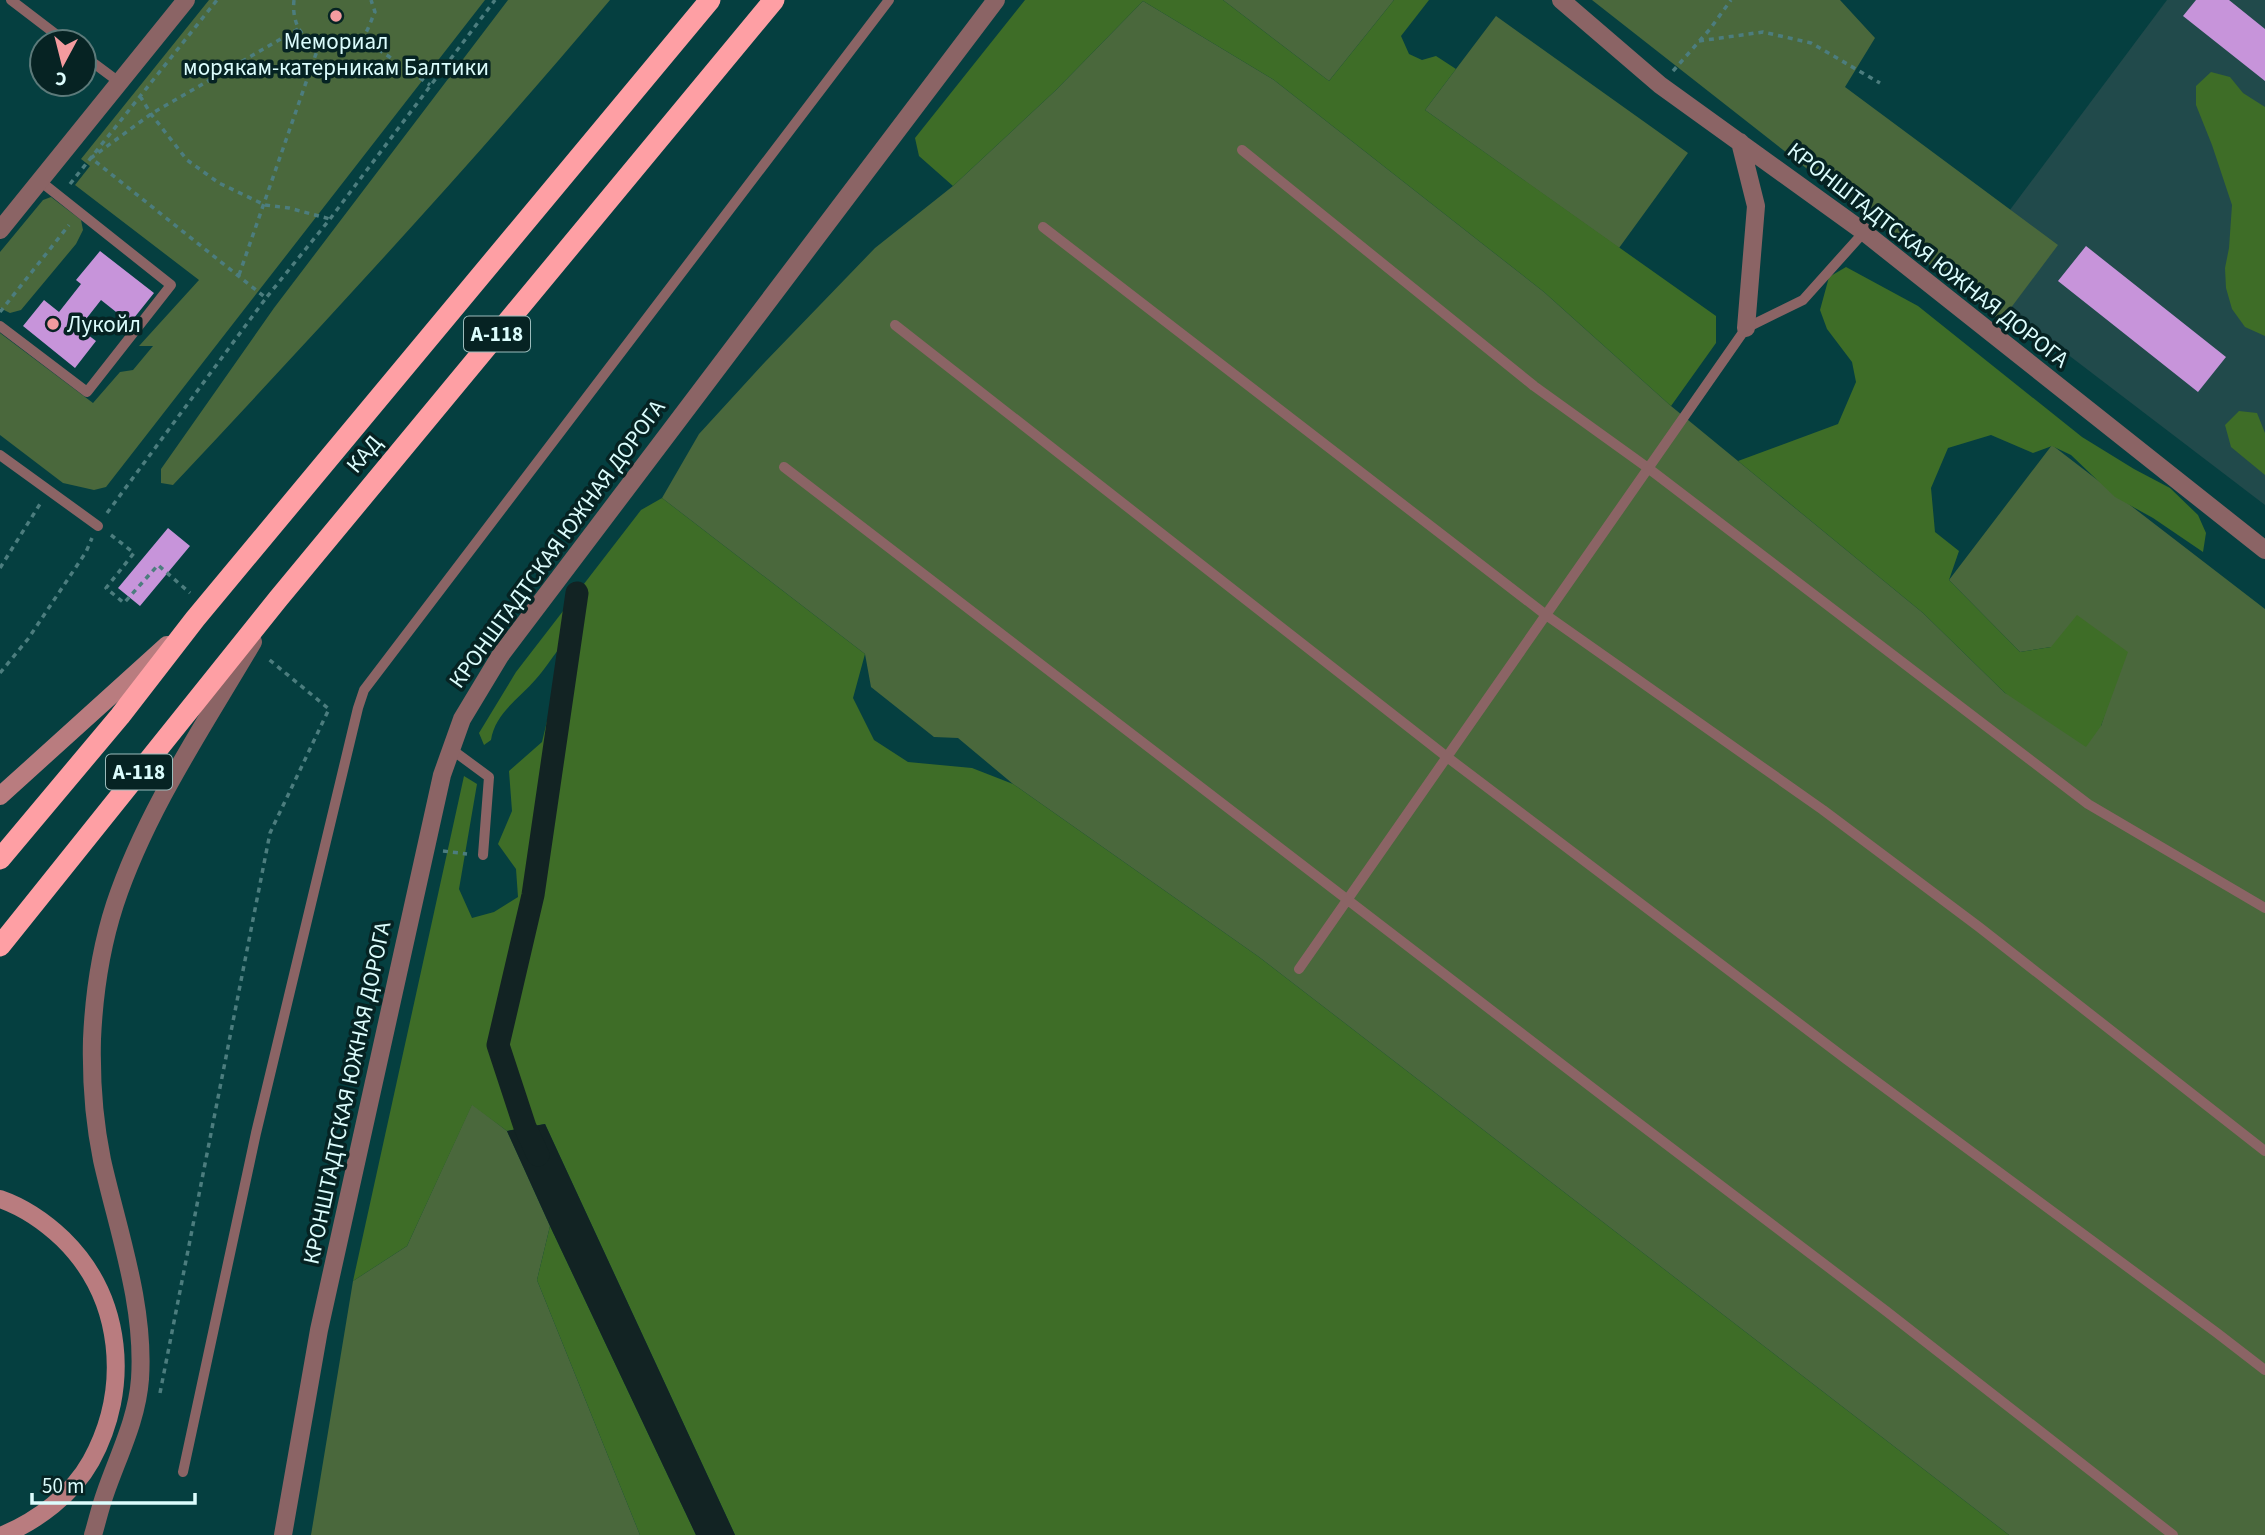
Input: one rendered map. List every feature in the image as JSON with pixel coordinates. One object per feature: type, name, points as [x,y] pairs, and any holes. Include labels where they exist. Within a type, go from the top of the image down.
[{"type":"highway","name":"КАД","points":[[0,859],[120,716],[198,610],[710,0]]},
{"type":"highway","name":"КАД","points":[[0,946],[278,598],[774,0]]},
{"type":"main road","points":[[0,796],[198,610]]},
{"type":"main road","points":[[0,1199],[48,1225],[75,1251],[86,1266],[96,1281],[106,1306],[114,1335],[116,1368],[109,1418],[90,1462],[61,1498],[25,1525],[3,1535]]},
{"type":"street","points":[[0,230],[186,0]]},
{"type":"street","name":"КРОНШТАДТСКАЯ ЮЖНАЯ ДОРОГА","points":[[283,1535],[319,1330],[442,775],[461,719],[500,656],[996,0]]},
{"type":"street","name":"КРОНШТАДТСКАЯ ЮЖНАЯ ДОРОГА","points":[[1561,0],[1660,85],[1864,232],[2265,550]]},
{"type":"street","points":[[1740,142],[1756,206],[1746,328]]},
{"type":"street","points":[[93,1535],[105,1494],[135,1415],[140,1361],[138,1322],[130,1276],[102,1157],[94,1103],[92,1042],[102,955],[115,903],[156,807],[278,598]]},
{"type":"lane","points":[[11,0],[48,28]]},
{"type":"lane","points":[[183,1472],[256,1133],[364,690],[889,0]]},
{"type":"lane","points":[[98,66],[119,82]]},
{"type":"lane","points":[[1242,150],[1534,386],[1648,468],[2088,804],[2265,908]]},
{"type":"lane","points":[[0,326],[87,392],[171,285],[40,180]]},
{"type":"lane","points":[[1043,227],[1546,615],[1823,810],[1979,927],[2265,1151]]},
{"type":"lane","points":[[1299,969],[1746,328],[1803,300],[1864,232]]},
{"type":"lane","points":[[895,325],[1447,757],[1846,1059],[2265,1370]]},
{"type":"lane","points":[[0,455],[98,526]]},
{"type":"lane","points":[[784,467],[1897,1319],[2173,1535]]},
{"type":"lane","points":[[451,749],[489,776],[483,855]]},
{"type":"path","points":[[60,196],[217,0]]},
{"type":"path","points":[[294,0],[293,11],[298,29],[304,37],[318,48],[344,49],[362,38],[375,12],[371,0]]},
{"type":"path","points":[[0,673],[28,639],[79,563],[98,526],[267,298],[495,0]]},
{"type":"path","points":[[1660,85],[1731,0]]},
{"type":"path","points":[[91,158],[151,114],[298,29]]},
{"type":"path","points":[[1699,41],[1763,32],[1811,44],[1880,83]]},
{"type":"path","points":[[362,38],[430,85]]},
{"type":"path","points":[[239,275],[318,48]]},
{"type":"path","points":[[140,96],[187,160],[219,183],[265,205],[289,208],[330,219]]},
{"type":"path","points":[[91,158],[267,298]]},
{"type":"path","points":[[0,312],[79,212]]},
{"type":"path","points":[[0,568],[48,490]]},
{"type":"path","points":[[98,526],[134,553],[106,588],[124,603],[158,565],[198,610]]},
{"type":"path","points":[[159,1396],[270,834],[329,709],[264,655]]},
{"type":"path","points":[[426,850],[483,855]]},
{"type":"shaded area","points":[[2167,0],[2265,0],[2265,505],[1962,274]]},
{"type":"shaded area","points":[[545,1124],[735,1535],[696,1535],[507,1131]]},
{"type":"green space","points":[[209,0],[485,0],[106,487],[94,490],[63,483],[0,435],[0,333],[93,403],[120,372],[133,370],[153,346],[139,346],[199,280],[75,185],[90,166],[81,159]]},
{"type":"green space","points":[[508,0],[610,0],[449,184],[173,485],[161,483],[161,469],[274,308]]},
{"type":"green space","points":[[1025,0],[1223,0],[1329,81],[1394,0],[1429,0],[1401,36],[1409,54],[1422,60],[1436,56],[1456,69],[1425,110],[1716,316],[1716,343],[1671,406],[1544,292],[1274,80],[1143,1],[1056,90],[953,186],[919,156],[915,138]]},
{"type":"green space","points":[[1223,0],[1394,0],[1329,81]]},
{"type":"green space","points":[[1592,0],[1840,0],[1875,38],[1845,87],[2058,245],[2001,321]]},
{"type":"green space","points":[[1143,1],[1274,80],[1544,292],[1671,406],[1923,613],[2005,693],[2101,726],[2108,704],[2051,647],[2020,652],[1949,580],[2052,445],[2265,609],[2265,1535],[2009,1535],[1259,957],[1013,784],[958,738],[934,737],[871,687],[865,654],[662,498],[699,434],[875,248],[953,186],[1056,90]]},
{"type":"green space","points":[[1496,16],[1688,153],[1619,248],[1425,110]]},
{"type":"green space","points":[[2211,72],[2230,77],[2243,93],[2265,107],[2265,336],[2245,327],[2232,309],[2226,288],[2225,268],[2232,205],[2196,105],[2196,86]]},
{"type":"green space","points":[[51,197],[81,220],[83,230],[76,244],[21,310],[10,313],[0,308],[0,252],[43,200]]},
{"type":"green space","points":[[1846,267],[1918,306],[2082,437],[2170,488],[2198,515],[2206,533],[2203,552],[2153,518],[2115,497],[2071,455],[2052,446],[2033,453],[1991,435],[1948,448],[1931,488],[1935,532],[1959,551],[1949,580],[2020,652],[2051,647],[2077,615],[2128,652],[2101,726],[2086,747],[2005,693],[1923,613],[1738,461],[1838,424],[1856,382],[1852,362],[1827,329],[1820,310],[1829,277]]},
{"type":"green space","points":[[2239,411],[2257,413],[2265,433],[2265,475],[2231,447],[2225,425]]},
{"type":"green space","points":[[662,498],[865,654],[853,698],[874,740],[908,762],[972,768],[1013,784],[1259,957],[2009,1535],[735,1535],[545,1124],[507,1131],[472,1105],[407,1246],[353,1281],[464,776],[477,784],[459,889],[472,918],[494,912],[518,897],[516,869],[498,844],[512,811],[509,771],[542,742],[555,688],[560,648],[497,722],[491,740],[484,745],[479,733],[516,672],[641,510]]},
{"type":"green space","points":[[472,1104],[507,1131],[550,1226],[537,1280],[640,1535],[311,1535],[353,1281],[407,1246]]},
{"type":"green space","points":[[550,1226],[696,1535],[640,1535],[537,1280]]},
{"type":"building","points":[[2196,0],[2229,0],[2265,29],[2265,81],[2183,16]]},
{"type":"building","points":[[2086,246],[2226,357],[2198,392],[2058,281]]},
{"type":"building","name":"Лукойл","points":[[100,251],[154,293],[130,323],[101,300],[79,328],[96,341],[75,368],[23,326],[44,300],[59,312],[81,284],[76,280]]},
{"type":"building","points":[[168,528],[190,546],[140,606],[118,588]]},
{"type":"waterway","points":[[538,1155],[525,1127],[498,1045],[533,895],[577,593]]},
{"type":"place","name":"Мемориал морякам-катерникам Балтики","points":[[336,16]]},
{"type":"place","name":"Лукойл","points":[[53,324]]}]
